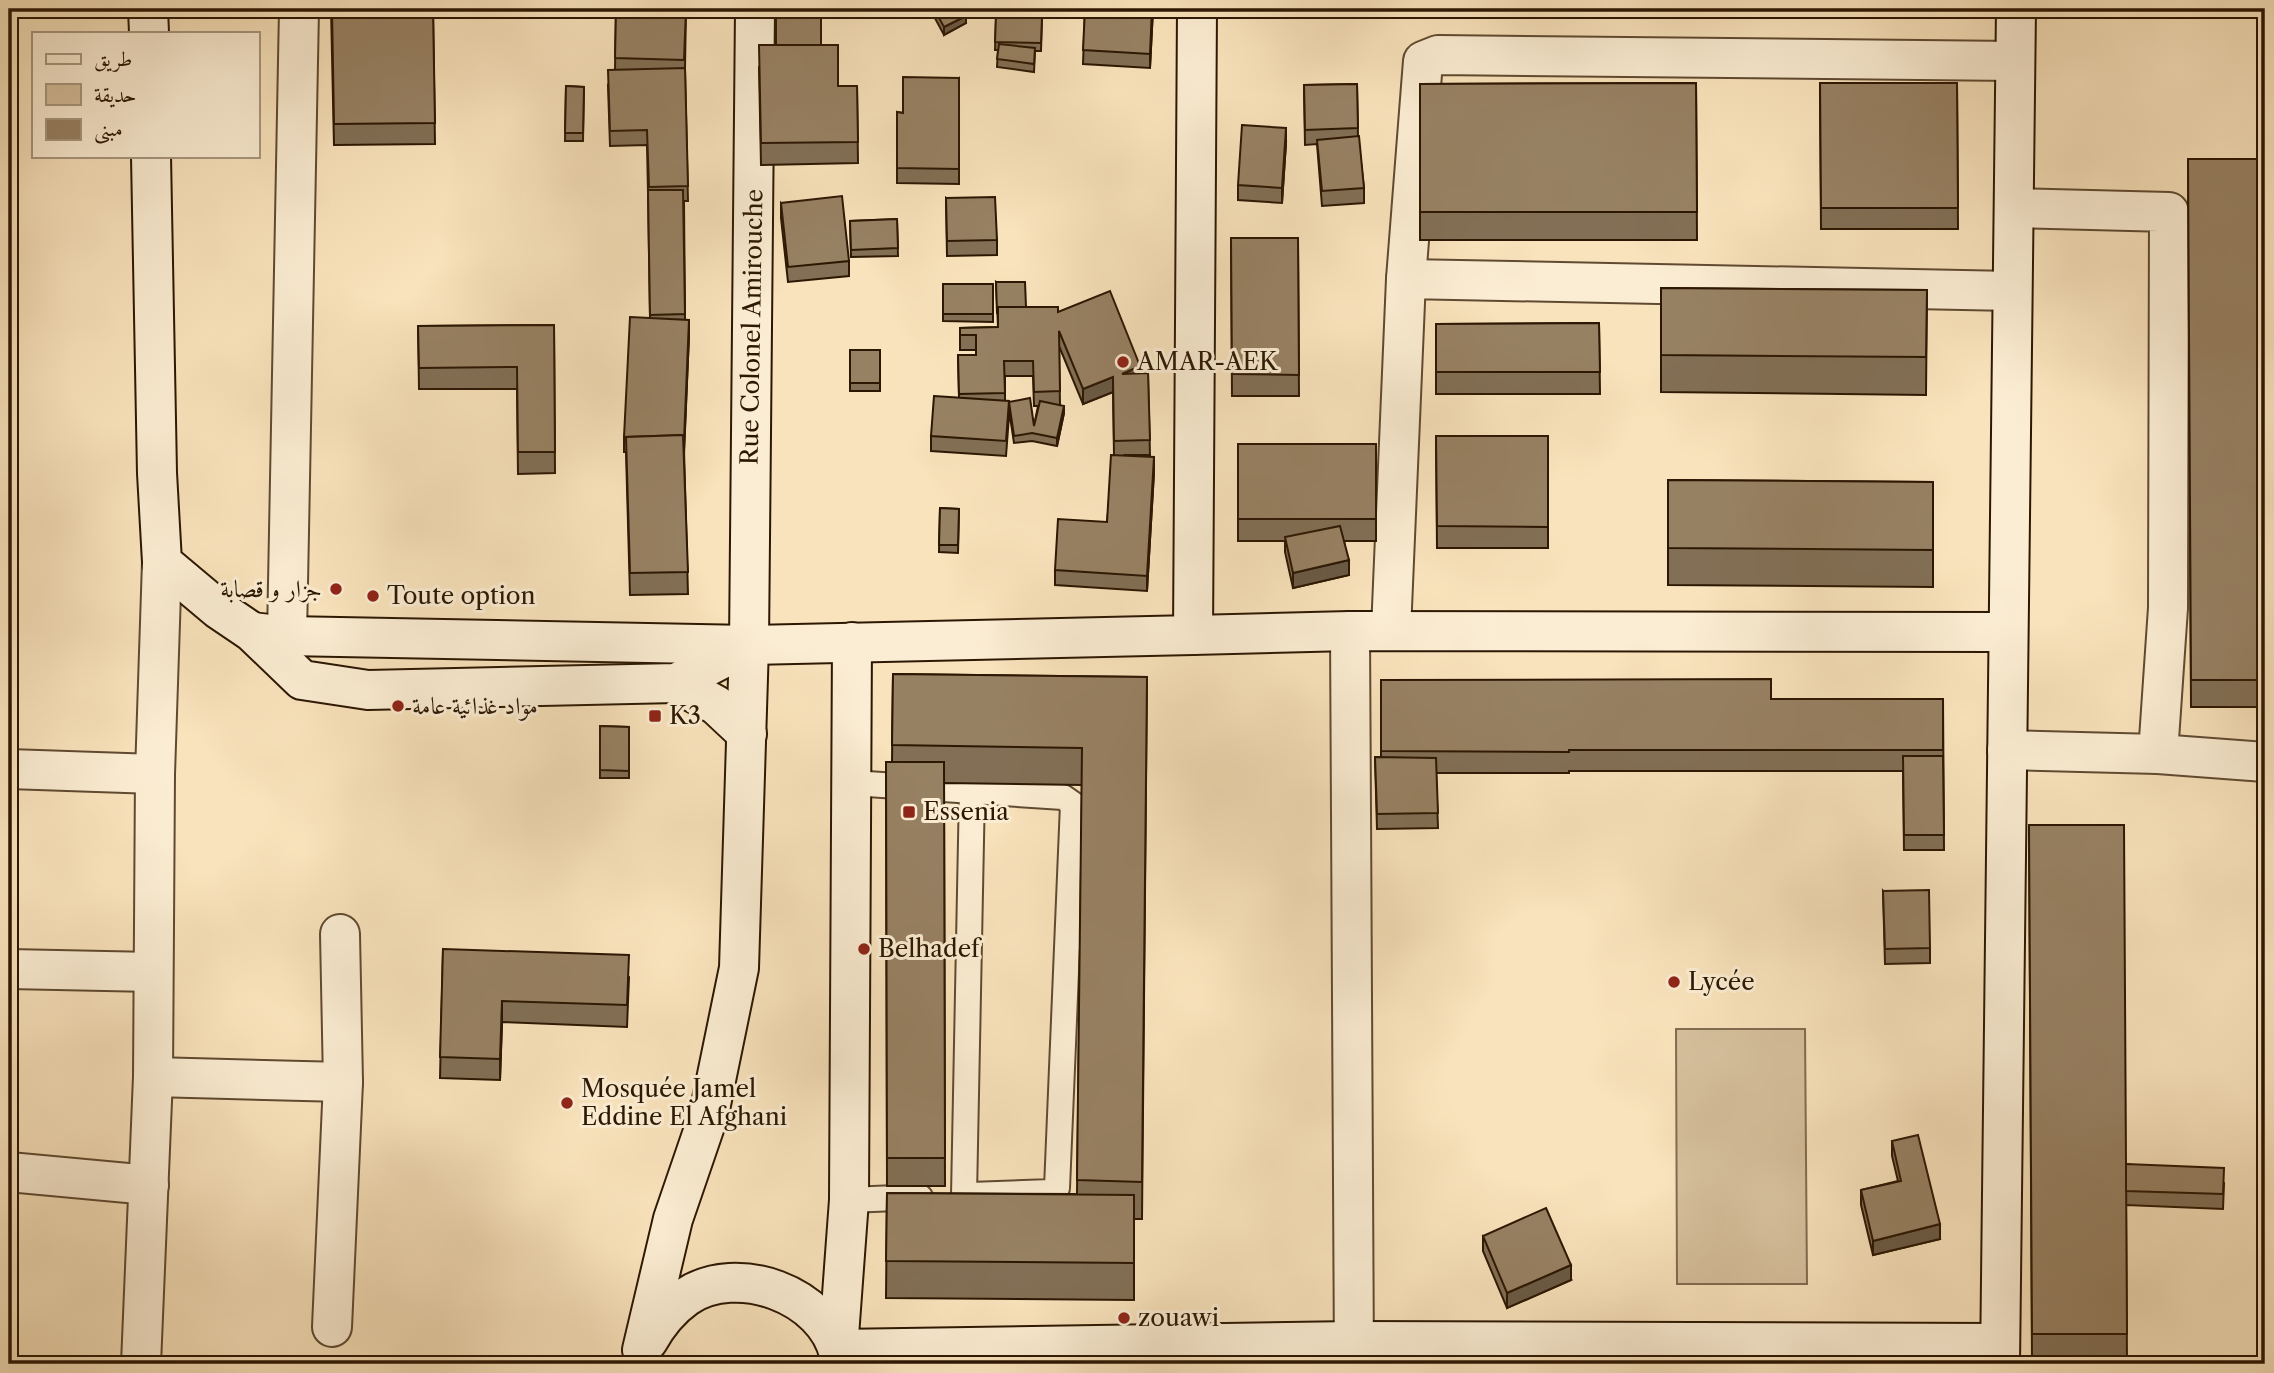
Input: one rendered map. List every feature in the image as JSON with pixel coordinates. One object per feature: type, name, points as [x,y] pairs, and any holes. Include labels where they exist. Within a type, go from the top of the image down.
[{"type":"street","points":[[148,9],[149,32]]},
{"type":"street","points":[[299,9],[270,634],[302,680],[368,690],[676,683],[749,645]]},
{"type":"street","name":"Rue Colonel Amirouche","points":[[639,1357],[673,1219],[709,1114],[739,968],[749,645],[755,9]]},
{"type":"street","points":[[1193,635],[1197,9]]},
{"type":"street","points":[[840,1357],[1354,1353],[2000,1354],[2016,9]]},
{"type":"street","points":[[1391,631],[1406,279],[1423,61],[1438,55],[2015,61]]},
{"type":"street","points":[[141,1364],[153,1077],[155,774],[162,562],[157,473],[151,158]]},
{"type":"street","points":[[2014,208],[2169,212],[2168,608],[2158,754]]},
{"type":"street","points":[[1406,279],[2012,290]]},
{"type":"street","points":[[162,562],[218,609],[270,634],[749,645],[1350,631],[2008,632]]},
{"type":"street","points":[[1350,631],[1354,1353]]},
{"type":"street","points":[[840,1357],[849,1199],[852,642]]},
{"type":"street","points":[[676,683],[716,705],[747,734]]},
{"type":"street","points":[[2007,750],[2158,754],[2265,762]]},
{"type":"street","points":[[9,769],[155,774]]},
{"type":"street","points":[[332,1327],[343,1082],[340,934]]},
{"type":"street","points":[[9,969],[153,972]]},
{"type":"street","points":[[153,1077],[343,1082]]},
{"type":"street","points":[[9,1172],[149,1185]]},
{"type":"street","points":[[639,1357],[661,1318],[688,1295],[721,1283],[758,1283],[791,1296],[820,1318],[840,1357]]},
{"type":"lane","points":[[849,1199],[1051,1192],[1057,1188],[1073,804],[1063,797],[852,783]]},
{"type":"lane","points":[[964,1196],[972,790]]},
{"type":"green space","points":[[1676,1029],[1805,1029],[1807,1284],[1677,1284]]},
{"type":"building","points":[[332,9],[433,9],[435,123],[334,124]]},
{"type":"building","points":[[616,9],[686,9],[684,60],[615,58]]},
{"type":"building","points":[[776,9],[821,9],[821,45],[776,45]]},
{"type":"building","points":[[934,9],[962,9],[966,16],[944,27]]},
{"type":"building","points":[[1085,9],[1152,9],[1150,54],[1083,50]]},
{"type":"building","points":[[996,16],[1042,17],[1041,43],[995,42]]},
{"type":"building","points":[[999,44],[1035,48],[1034,64],[997,59]]},
{"type":"building","points":[[759,45],[838,45],[838,86],[857,86],[858,142],[761,143]]},
{"type":"building","points":[[685,68],[688,186],[649,187],[647,130],[610,131],[608,70]]},
{"type":"building","points":[[903,77],[959,78],[959,169],[897,168],[897,112],[903,113]]},
{"type":"building","points":[[1696,83],[1697,212],[1420,212],[1420,84]]},
{"type":"building","points":[[1820,83],[1957,83],[1958,208],[1821,208]]},
{"type":"building","points":[[1357,84],[1358,128],[1305,130],[1304,85]]},
{"type":"building","points":[[566,86],[584,87],[583,133],[565,133]]},
{"type":"building","points":[[1242,125],[1286,128],[1282,188],[1238,185]]},
{"type":"building","points":[[1359,136],[1364,188],[1322,191],[1317,140]]},
{"type":"building","points":[[2188,159],[2265,159],[2265,680],[2191,680]]},
{"type":"building","points":[[648,190],[683,190],[685,314],[650,315]]},
{"type":"building","points":[[842,196],[849,261],[788,267],[781,203]]},
{"type":"building","points":[[995,197],[997,240],[947,241],[946,198]]},
{"type":"building","points":[[897,219],[898,248],[851,250],[850,221]]},
{"type":"building","points":[[1231,238],[1298,238],[1299,375],[1232,374]]},
{"type":"building","points":[[996,282],[1025,282],[1026,307],[998,307],[997,313]]},
{"type":"building","points":[[943,284],[993,284],[993,314],[943,314]]},
{"type":"building","points":[[1661,288],[1927,290],[1926,357],[1661,355]]},
{"type":"building","points":[[1110,291],[1140,366],[1122,374],[1148,373],[1150,440],[1114,441],[1113,377],[1083,389],[1059,331],[1060,391],[1034,392],[1033,361],[1004,361],[1005,393],[959,394],[958,355],[976,355],[976,335],[960,335],[960,328],[998,327],[998,307],[1058,307],[1058,312]]},
{"type":"building","points":[[630,317],[689,320],[684,440],[683,435],[624,437]]},
{"type":"building","points":[[1599,323],[1600,372],[1436,372],[1436,324]]},
{"type":"building","points":[[554,325],[555,452],[518,452],[517,367],[419,368],[418,326]]},
{"type":"building","points":[[850,350],[880,350],[880,383],[850,383]]},
{"type":"building","points":[[934,396],[1009,401],[1006,441],[931,436]]},
{"type":"building","points":[[1030,398],[1034,426],[1040,401],[1064,406],[1057,438],[1032,433],[1014,436],[1009,402]]},
{"type":"building","points":[[683,435],[688,572],[630,573],[626,437]]},
{"type":"building","points":[[1436,436],[1548,436],[1548,527],[1437,526]]},
{"type":"building","points":[[1238,444],[1376,444],[1376,519],[1238,519]]},
{"type":"building","points":[[1111,455],[1154,457],[1147,576],[1055,570],[1058,519],[1107,522]]},
{"type":"building","points":[[1668,480],[1933,482],[1933,550],[1668,548]]},
{"type":"building","points":[[940,508],[959,509],[958,545],[939,545]]},
{"type":"building","points":[[1340,526],[1349,560],[1293,573],[1285,537]]},
{"type":"building","points":[[893,674],[1147,677],[1142,1182],[1077,1180],[1082,748],[892,745]]},
{"type":"building","points":[[1771,679],[1771,699],[1943,699],[1943,750],[1381,751],[1381,680]]},
{"type":"building","points":[[600,726],[629,727],[629,771],[600,770]]},
{"type":"building","points":[[1903,756],[1943,756],[1944,835],[1904,835]]},
{"type":"building","points":[[1375,757],[1436,758],[1438,813],[1377,814]]},
{"type":"building","points":[[886,762],[944,762],[945,1158],[887,1158]]},
{"type":"building","points":[[2029,825],[2124,825],[2127,1334],[2032,1334]]},
{"type":"building","points":[[1929,890],[1930,948],[1885,949],[1883,891]]},
{"type":"building","points":[[443,949],[629,955],[627,1005],[502,1001],[500,1059],[440,1057]]},
{"type":"building","points":[[1918,1135],[1940,1224],[1873,1241],[1861,1190],[1901,1181],[1892,1141]]},
{"type":"building","points":[[2126,1164],[2224,1168],[2223,1194],[2126,1191]]},
{"type":"building","points":[[887,1193],[1134,1195],[1134,1263],[886,1261]]},
{"type":"building","points":[[1546,1208],[1571,1265],[1507,1293],[1483,1236]]},
{"type":"place","name":"AMAR-AEK","points":[[1123,362]]},
{"type":"place","name":"جزار و قصابة","points":[[336,589]]},
{"type":"place","name":"Toute option","points":[[373,596]]},
{"type":"place","name":"مواد غذائية عامة","points":[[398,706]]},
{"type":"place","name":"K3","points":[[655,716]]},
{"type":"place","name":"Essenia","points":[[909,812]]},
{"type":"place","name":"Belhadef","points":[[864,949]]},
{"type":"place","name":"Lycée","points":[[1674,982]]},
{"type":"place","name":"Mosquée Jamel Eddine El Afghani","points":[[567,1103]]},
{"type":"place","name":"zouawi","points":[[1124,1318]]}]
